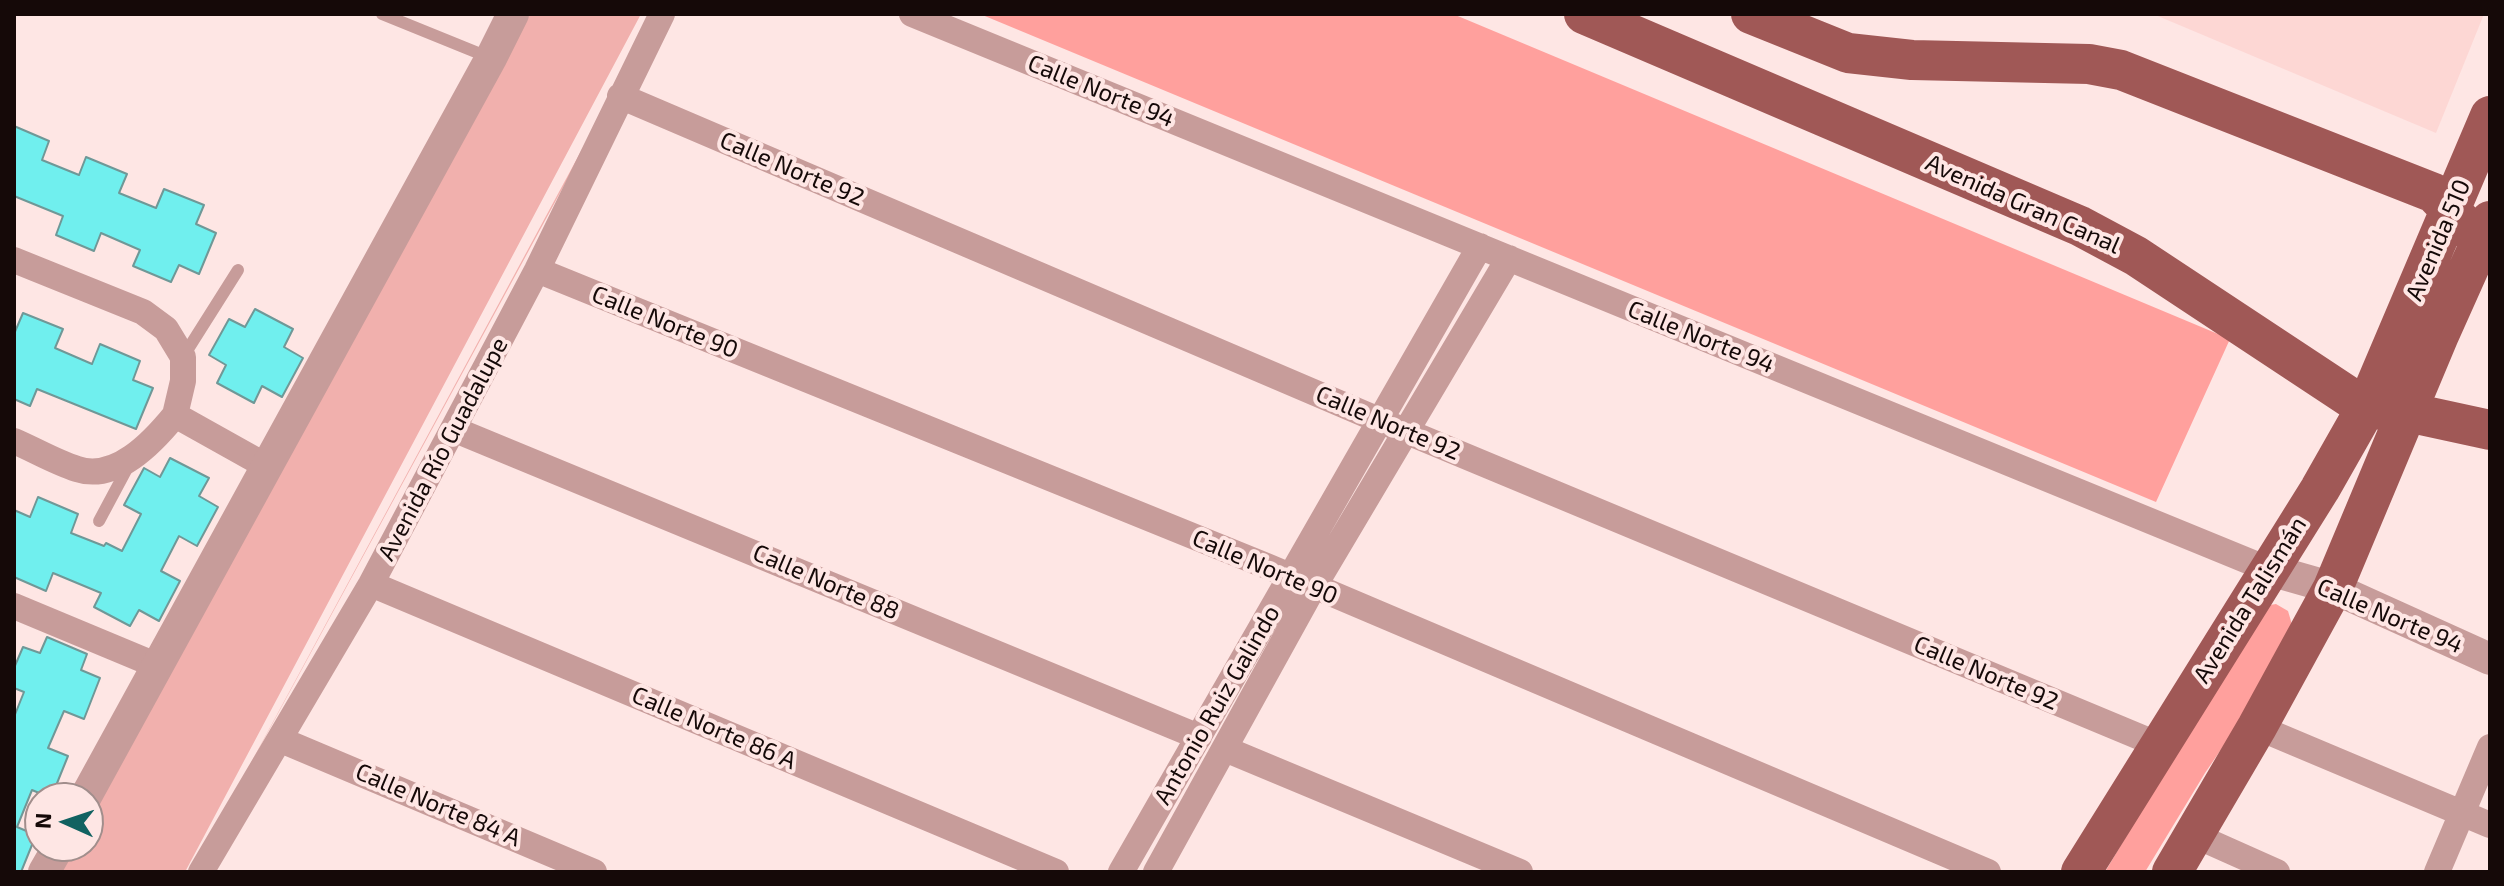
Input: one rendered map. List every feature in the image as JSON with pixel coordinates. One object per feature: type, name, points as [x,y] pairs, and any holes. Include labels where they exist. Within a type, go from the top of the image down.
[{"type":"main road","name":"Avenida Gran Canal","points":[[1584,14],[2080,226],[2136,256],[2366,408],[2407,412],[2490,430]]},
{"type":"main road","points":[[1751,14],[1848,53],[1912,60],[2089,64],[2121,70],[2434,193],[2451,210],[2488,231]]},
{"type":"main road","name":"Avenida 510","points":[[2422,327],[2451,210],[2490,116]]},
{"type":"main road","name":"Avenida 510","points":[[2422,327],[2488,231]]},
{"type":"main road","name":"Avenida Talismán","points":[[2081,872],[2320,489],[2366,408],[2422,327]]},
{"type":"main road","points":[[2172,872],[2257,727],[2333,588],[2407,412],[2422,327]]},
{"type":"street","points":[[94,782],[513,14]]},
{"type":"street","name":"Avenida Río Guadalupe","points":[[201,872],[371,584],[537,270],[662,14]]},
{"type":"street","name":"Calle Norte 94","points":[[912,14],[2270,570],[2333,588],[2490,659]]},
{"type":"street","name":"Calle Norte 92","points":[[620,96],[1381,421],[2159,745]]},
{"type":"street","name":"Antonio Ruiz Galindo","points":[[1121,872],[1480,246]]},
{"type":"street","name":"Antonio Ruiz Galindo","points":[[1156,872],[1313,588],[1509,258]]},
{"type":"street","points":[[14,260],[143,312],[166,329],[183,357],[183,381],[175,415],[158,436],[133,456],[106,470],[79,470],[14,441]]},
{"type":"street","name":"Calle Norte 90","points":[[537,270],[1254,561],[1988,872]]},
{"type":"street","points":[[175,415],[268,467]]},
{"type":"street","name":"Calle Norte 88","points":[[453,429],[1199,737]]},
{"type":"street","name":"Calle Norte 86 A","points":[[371,584],[1056,872]]},
{"type":"street","points":[[14,606],[158,666]]},
{"type":"street","points":[[2257,727],[2490,825]]},
{"type":"street","name":"Calle Norte 84 A","points":[[281,740],[594,872]]},
{"type":"street","points":[[2437,872],[2490,747]]},
{"type":"street","points":[[1225,749],[1520,872]]},
{"type":"street","points":[[2194,835],[2277,872]]},
{"type":"lane","points":[[382,14],[491,58]]},
{"type":"lane","points":[[183,357],[238,270]]},
{"type":"lane","points":[[99,521],[133,456]]},
{"type":"shaded area","points":[[504,14],[641,14],[185,872],[39,872],[44,862],[104,862],[104,782],[96,782]]},
{"type":"shaded area","points":[[655,14],[657,14],[192,872]]},
{"type":"shaded area","points":[[980,14],[1453,14],[2230,339],[2156,502]]},
{"type":"shaded area","points":[[2153,14],[2484,14],[2436,133]]},
{"type":"shaded area","points":[[2276,604],[2288,611],[2293,628],[2252,704],[2205,773],[2145,872],[2105,872],[2254,620],[2264,606]]},
{"type":"building","points":[[14,126],[49,141],[42,160],[79,175],[86,157],[127,174],[119,193],[156,208],[164,189],[204,205],[196,224],[216,233],[199,274],[179,265],[171,282],[133,266],[140,250],[101,233],[94,251],[56,235],[63,216],[14,196]]},
{"type":"building","points":[[255,309],[293,329],[284,347],[303,358],[282,397],[262,386],[254,403],[217,383],[226,365],[209,355],[229,319],[245,327]]},
{"type":"building","points":[[23,313],[63,329],[55,348],[92,364],[100,344],[140,361],[133,380],[153,388],[136,429],[37,389],[30,406],[14,399],[14,334]]},
{"type":"building","points":[[170,458],[209,478],[199,496],[218,507],[197,546],[179,536],[161,571],[180,581],[159,621],[139,610],[130,626],[94,607],[101,593],[53,573],[46,591],[14,577],[14,510],[30,517],[38,497],[78,514],[71,533],[122,551],[141,514],[124,505],[144,468],[160,477]]},
{"type":"building","points":[[47,637],[87,654],[81,670],[100,678],[84,719],[64,711],[48,748],[68,756],[57,782],[24,782],[24,810],[17,827],[24,830],[25,862],[21,872],[14,872],[14,717],[24,692],[14,688],[14,668],[23,647],[40,653]]}]
